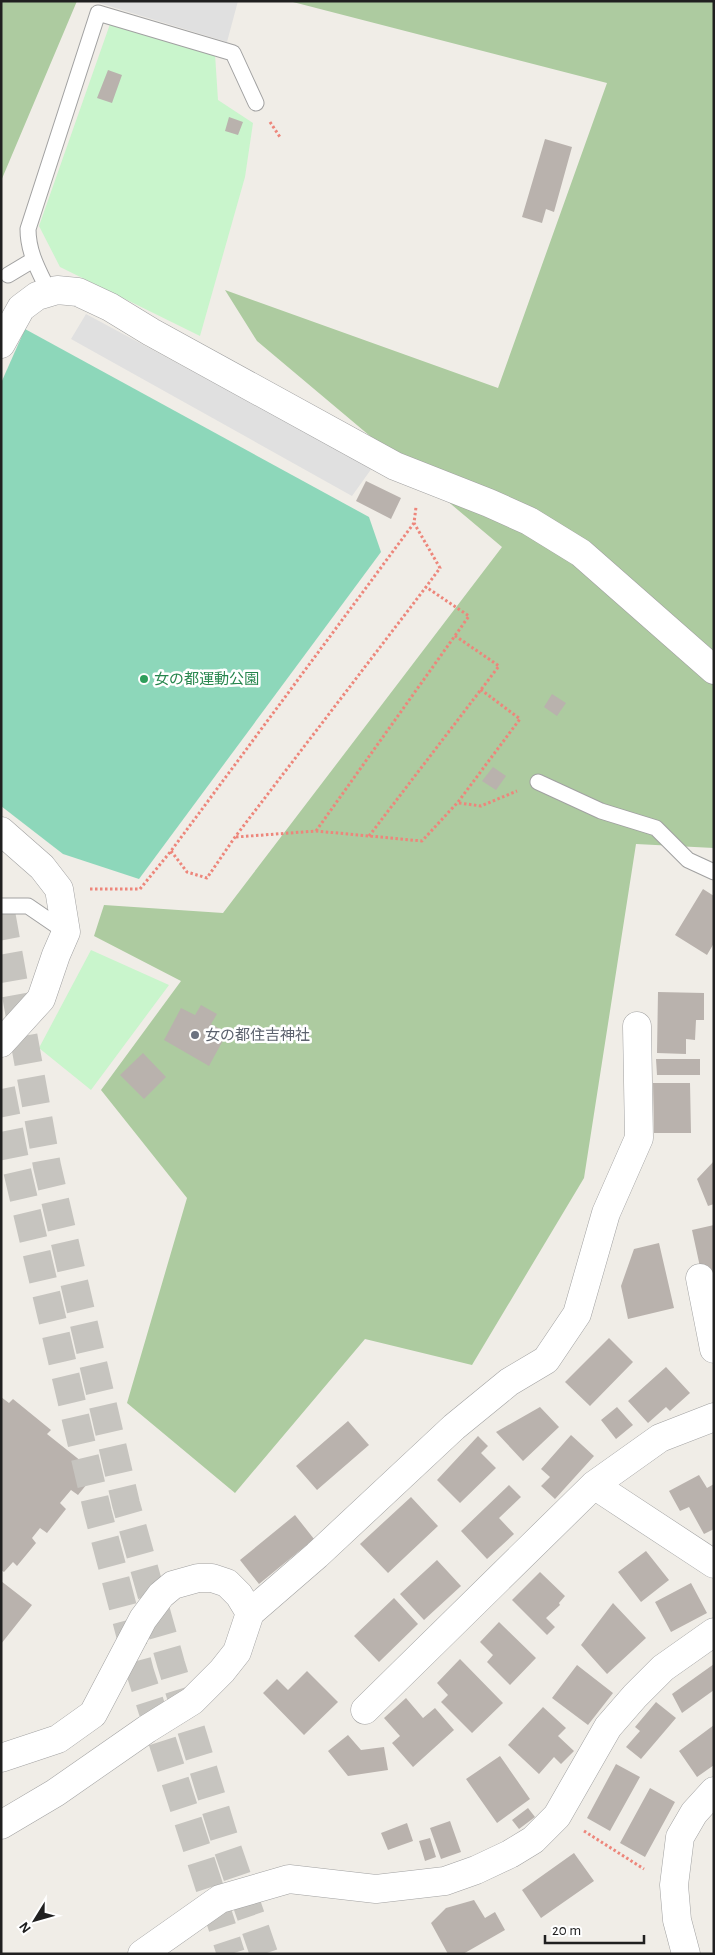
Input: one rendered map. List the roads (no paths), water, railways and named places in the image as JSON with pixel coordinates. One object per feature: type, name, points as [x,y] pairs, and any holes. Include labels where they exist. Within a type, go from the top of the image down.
[{"type":"street","points":[[1,344],[21,308],[36,296],[57,290],[78,292],[110,307],[160,337],[395,466],[529,521],[581,553],[714,670]]},
{"type":"street","points":[[1,831],[42,867],[59,889],[66,932],[41,999],[1,1043]]},
{"type":"street","points":[[1,1825],[54,1793],[147,1729],[192,1701],[222,1671],[237,1652],[250,1613],[317,1555],[454,1427],[509,1382],[546,1360],[577,1314],[606,1213],[639,1138],[637,1026]]},
{"type":"street","points":[[700,1278],[714,1349]]},
{"type":"street","points":[[365,1710],[594,1486],[660,1438],[714,1417]]},
{"type":"street","points":[[594,1486],[714,1564]]},
{"type":"street","points":[[1,1758],[58,1739],[92,1714],[143,1619],[161,1595],[172,1585],[198,1578],[212,1578],[227,1583],[239,1595],[250,1613]]},
{"type":"street","points":[[142,1954],[220,1900],[289,1879],[376,1889],[445,1881],[476,1870],[533,1840],[557,1816],[614,1721],[635,1696],[663,1668],[714,1632]]},
{"type":"street","points":[[686,1954],[677,1920],[674,1885],[680,1837],[694,1813],[714,1791]]},
{"type":"lane","points":[[49,292],[33,260],[28,244],[28,230],[98,13],[233,53],[256,104]]},
{"type":"lane","points":[[8,275],[33,260]]},
{"type":"lane","points":[[538,782],[601,811],[656,828],[688,860],[714,872]]},
{"type":"lane","points":[[1,893],[6,906],[28,906],[66,932]]},
{"type":"tunnel","points":[[1,912],[47,1166],[126,1504],[171,1664],[228,1850],[264,1954]]},
{"type":"tunnel","points":[[1,1089],[17,1170],[98,1513],[140,1672],[231,1954]]},
{"type":"place","name":"女の都運動公園","points":[[144,679]]},
{"type":"place","name":"女の都住吉神社","points":[[195,1035]]}]
